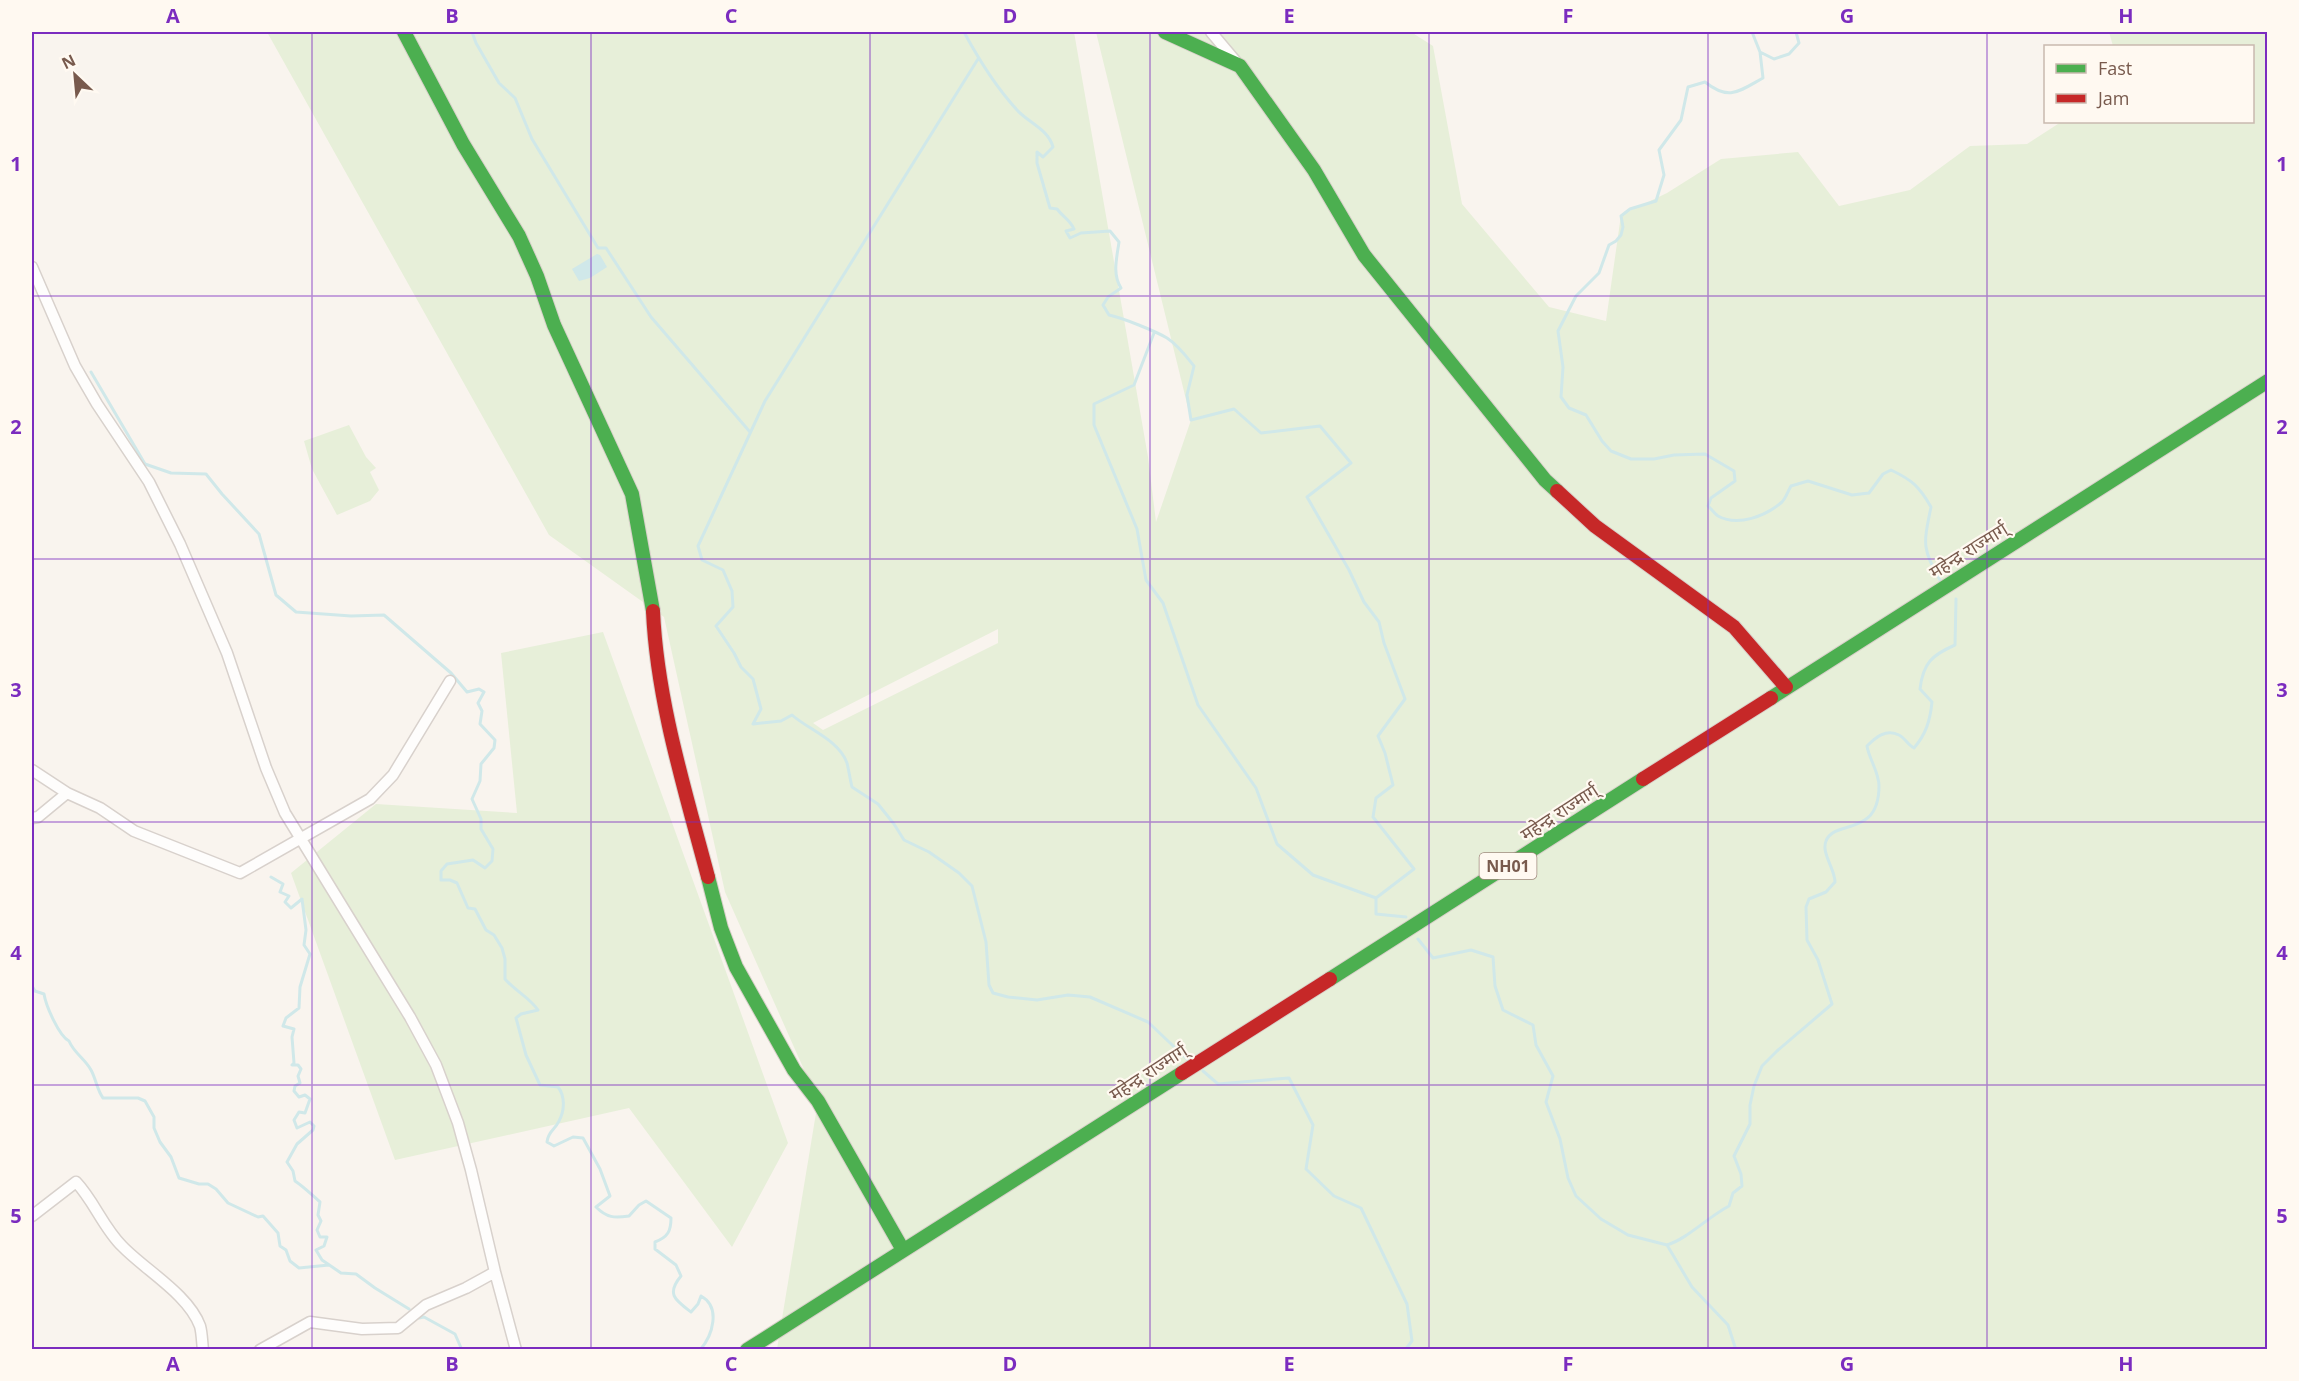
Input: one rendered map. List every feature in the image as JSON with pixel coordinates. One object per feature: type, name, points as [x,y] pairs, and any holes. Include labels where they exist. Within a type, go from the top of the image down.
[{"type":"main road","points":[[404,32],[462,144],[519,236],[537,276],[554,325],[633,494],[652,600],[654,641],[672,740],[722,928],[736,967],[770,1030],[794,1070],[818,1101],[903,1250]]},
{"type":"main road","points":[[1165,32],[1240,66],[1314,170],[1364,255],[1545,480],[1595,526],[1734,627],[1786,687]]},
{"type":"main road","name":"महेन्द्र राज्मार्ग्","points":[[747,1350],[2268,381]]},
{"type":"street","points":[[1210,32],[1240,66]]},
{"type":"street","points":[[32,267],[75,366],[148,482],[180,544],[227,653],[276,795],[299,839],[410,1017],[436,1065],[458,1123],[516,1350]]},
{"type":"street","points":[[32,770],[67,793],[100,808],[134,831],[240,873],[370,799],[393,775],[450,681]]},
{"type":"street","points":[[32,818],[38,817],[67,793]]},
{"type":"street","points":[[32,1216],[76,1182],[89,1196],[106,1225],[123,1247],[161,1279],[193,1314],[200,1327],[203,1350]]},
{"type":"street","points":[[260,1350],[310,1322],[362,1329],[398,1328],[422,1309],[495,1272]]},
{"type":"green space","points":[[267,32],[1074,32],[1148,457],[1156,522],[1191,420],[1096,32],[1411,32],[1433,46],[1462,204],[1549,307],[1606,321],[1621,215],[1667,193],[1721,159],[1798,152],[1839,206],[1910,190],[1970,146],[2027,144],[2059,123],[2254,123],[2254,45],[2113,45],[2109,32],[2267,32],[2267,1349],[777,1349],[818,1101],[725,892],[664,617],[549,535]],"holes":[[[998,629],[998,643],[823,730],[813,723]]]},
{"type":"green space","points":[[349,425],[366,457],[376,468],[370,472],[379,490],[370,501],[337,515],[312,469],[304,441]]},
{"type":"green space","points":[[603,632],[788,1143],[732,1247],[629,1108],[395,1160],[291,873],[376,804],[517,813],[501,653]]},
{"type":"water","points":[[597,254],[607,267],[590,278],[579,281],[572,269]]},
{"type":"waterway","points":[[472,32],[499,83],[515,98],[532,139],[598,248],[606,248],[651,317],[750,432]]},
{"type":"waterway","points":[[964,32],[1002,92],[1017,110],[1043,131],[1051,141],[1053,147],[1043,157],[1037,152],[1037,163],[1050,208],[1057,209],[1074,229],[1066,231],[1070,238],[1081,233],[1110,231],[1119,242],[1116,271],[1121,288],[1108,297],[1103,305],[1109,315],[1167,338],[1194,366],[1187,395],[1191,420],[1234,409],[1261,433],[1320,426],[1351,463],[1307,497],[1349,570],[1364,602],[1379,622],[1384,643],[1405,699],[1378,736],[1393,785],[1376,798],[1373,817],[1414,869],[1376,898],[1376,914],[1406,917]]},
{"type":"waterway","points":[[1752,32],[1760,52]]},
{"type":"waterway","points":[[1796,32],[1799,43],[1789,54],[1774,59],[1760,52],[1763,78],[1747,87],[1727,93],[1705,82],[1688,87],[1681,120],[1659,150],[1664,175],[1656,201],[1630,209],[1621,216],[1623,227],[1621,235],[1609,245],[1599,273],[1576,296],[1558,331],[1563,367],[1561,397],[1569,408],[1586,415],[1611,451],[1631,459],[1705,454],[1734,471],[1735,481],[1711,498],[1708,506],[1718,516],[1726,519],[1743,520],[1768,512],[1782,502],[1791,486],[1808,481],[1852,495],[1869,493],[1883,474],[1891,470],[1914,484],[1931,507],[1926,545],[1930,560],[1940,580]]},
{"type":"waterway","points":[[978,59],[765,401],[698,546],[702,560],[723,570],[732,591],[733,607],[716,626],[741,667],[753,679],[761,709],[753,724],[781,721],[792,715],[831,742],[847,763],[852,787],[878,804],[904,840],[929,852],[959,873],[972,886],[986,942],[989,985],[993,993],[1037,1000],[1068,995],[1090,997],[1148,1022],[1188,1060]]},
{"type":"waterway","points":[[1154,333],[1134,385],[1094,404],[1094,425],[1137,529],[1146,580],[1163,603],[1198,705],[1256,788],[1277,844],[1313,875],[1376,898]]},
{"type":"waterway","points":[[91,372],[145,464],[171,473],[206,474],[259,534],[276,595],[296,612],[351,616],[384,615],[451,673],[467,692],[479,689],[484,692],[478,703],[482,711],[480,724],[495,740],[494,748],[481,764],[480,781],[472,799],[481,819],[481,829],[493,849],[492,861],[485,868],[473,860],[447,864],[441,871],[441,880],[457,883],[468,908],[475,909],[486,930],[494,935],[502,948],[505,959],[505,979],[538,1010],[521,1014],[516,1018],[526,1055],[540,1085],[558,1087],[562,1095],[561,1117],[547,1142],[554,1146],[573,1137],[583,1138],[600,1169],[610,1196],[596,1207],[607,1215],[629,1216],[646,1201],[671,1218],[668,1233],[655,1242],[655,1249],[676,1265],[681,1276],[673,1292],[677,1300],[691,1312],[701,1296],[711,1307],[713,1322],[705,1344],[700,1350]]},
{"type":"waterway","points":[[1667,1245],[1682,1238],[1729,1206],[1733,1193],[1742,1186],[1741,1174],[1734,1156],[1750,1124],[1750,1105],[1762,1066],[1832,1004],[1818,960],[1807,940],[1806,907],[1809,899],[1826,892],[1835,882],[1825,851],[1826,841],[1838,830],[1864,820],[1872,813],[1877,802],[1879,781],[1867,746],[1885,733],[1894,733],[1914,748],[1924,732],[1929,721],[1932,702],[1920,689],[1921,680],[1930,661],[1940,652],[1955,645],[1956,599]]},
{"type":"waterway","points":[[271,877],[283,884],[280,892],[289,896],[285,902],[291,908],[302,899],[306,930],[304,945],[310,954],[300,987],[299,1008],[286,1018],[283,1026],[294,1029],[292,1037],[294,1063],[292,1065],[298,1065],[301,1069],[298,1076],[300,1083],[295,1086],[294,1091],[299,1097],[305,1095],[310,1099],[305,1113],[299,1112],[294,1120],[297,1128],[310,1122],[314,1126],[313,1130],[297,1144],[287,1162],[293,1171],[295,1181],[320,1202],[318,1215],[321,1221],[317,1230],[320,1237],[327,1237],[324,1246],[316,1250],[322,1260],[341,1273],[356,1274],[409,1309]]},
{"type":"waterway","points":[[1418,939],[1433,958],[1471,950],[1493,957],[1495,986],[1503,1010],[1533,1025],[1536,1045],[1553,1076],[1546,1102],[1560,1139],[1568,1178],[1576,1196],[1601,1219],[1628,1235],[1667,1245],[1692,1287],[1728,1325],[1736,1350]]},
{"type":"waterway","points":[[32,986],[35,991],[44,994],[57,1027],[89,1066],[103,1098],[138,1098],[145,1101],[154,1117],[154,1128],[160,1142],[171,1157],[179,1178],[199,1184],[208,1184],[216,1189],[228,1203],[258,1217],[263,1216],[278,1233],[280,1246],[286,1250],[290,1261],[299,1268],[329,1265]]},
{"type":"waterway","points":[[1203,1071],[1218,1084],[1289,1078],[1313,1125],[1306,1169],[1334,1196],[1361,1208],[1407,1304],[1412,1341],[1405,1350]]},
{"type":"waterway","points":[[419,1318],[424,1317],[455,1334],[462,1350]]},
{"type":"traffic: fast","points":[[404,32],[463,144],[519,236],[537,276],[554,325],[632,494],[653,611]]},
{"type":"traffic: fast","points":[[1165,32],[1240,66],[1314,170],[1364,255],[1545,480],[1557,491]]},
{"type":"traffic: fast","points":[[1771,698],[2268,381]]},
{"type":"traffic: fast","points":[[1330,979],[1643,779]]},
{"type":"traffic: fast","points":[[708,877],[721,928],[736,967],[794,1070],[818,1101],[903,1250]]},
{"type":"traffic: fast","points":[[747,1350],[1182,1073]]},
{"type":"traffic: jam","points":[[1557,491],[1595,526],[1734,627],[1786,687]]},
{"type":"traffic: jam","points":[[653,611],[666,712],[708,877]]},
{"type":"traffic: jam","points":[[1643,779],[1771,698]]},
{"type":"traffic: jam","points":[[1182,1073],[1330,979]]}]
